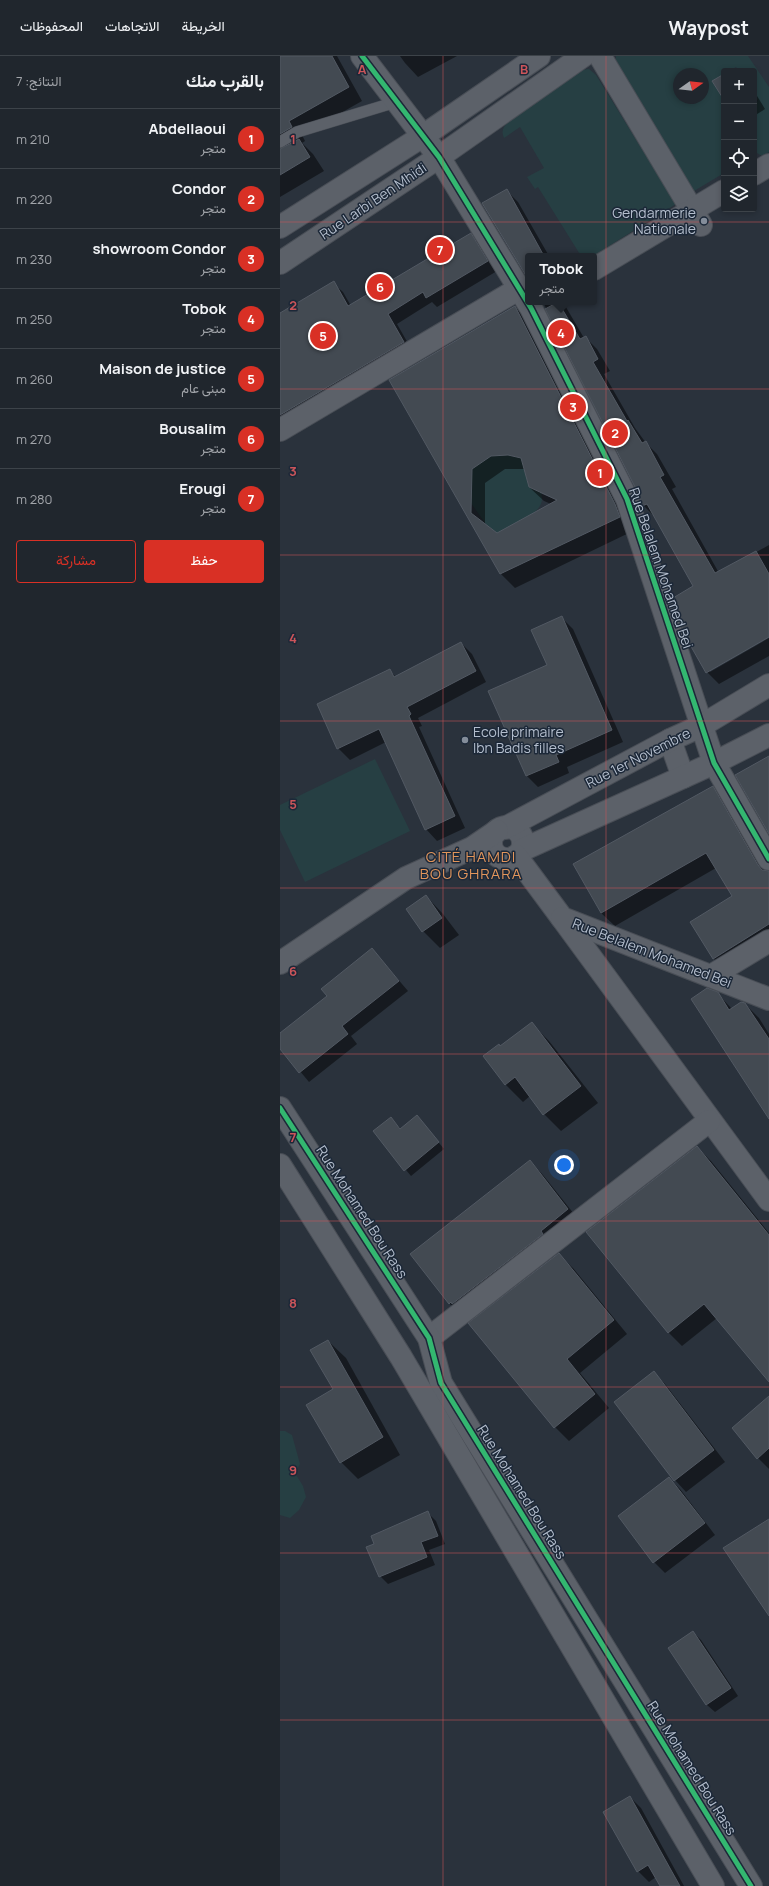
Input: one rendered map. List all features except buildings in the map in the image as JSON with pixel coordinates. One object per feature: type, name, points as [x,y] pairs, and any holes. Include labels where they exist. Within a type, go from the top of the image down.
[{"type":"street","name":"Rue Belalem Mohamed Bei","points":[[362,56],[439,158],[520,288],[525,293]]},
{"type":"street","name":"Rue Larbi Ben Mhidi","points":[[280,227],[423,136],[539,56]]},
{"type":"street","name":"Rue Larbi Ben Mhidi","points":[[280,263],[439,158],[583,56]]},
{"type":"street","points":[[600,56],[696,217]]},
{"type":"street","points":[[757,172],[769,165]]},
{"type":"street","points":[[597,267],[696,217],[721,194]]},
{"type":"street","points":[[280,430],[520,288]]},
{"type":"street","name":"Rue Belalem Mohamed Bei","points":[[536,305],[627,500],[714,763],[769,859]]},
{"type":"street","name":"Rue 1er Novembre","points":[[472,848],[501,829],[670,740],[701,726],[769,685]]},
{"type":"street","points":[[280,963],[322,933],[406,878],[472,848],[513,855],[714,763],[769,735]]},
{"type":"street","points":[[670,740],[684,777]]},
{"type":"street","points":[[501,829],[513,829],[520,834],[523,842],[513,855]]},
{"type":"street","name":"Rue Belalem Mohamed Bei","points":[[513,855],[562,918],[769,999]]},
{"type":"street","points":[[562,918],[769,1200]]},
{"type":"street","points":[[280,946],[322,933]]},
{"type":"street","points":[[711,976],[769,941]]},
{"type":"street","name":"Rue Mohamed Bou Rass","points":[[281,1112],[429,1338],[441,1383],[751,1886]]},
{"type":"street","points":[[401,1357],[429,1338],[709,1120]]},
{"type":"street","points":[[280,1165],[401,1357],[714,1886]]},
{"type":"lane","points":[[280,142],[297,132],[396,102]]},
{"type":"green space","points":[[616,56],[748,56],[756,68],[721,68],[721,76],[712,81],[721,95],[721,175],[694,191],[616,60]]},
{"type":"green space","points":[[589,69],[596,75],[676,204],[597,253],[579,253],[538,187],[535,189],[527,177],[544,168],[520,127],[504,138],[503,136],[504,127],[508,122],[581,70]]},
{"type":"green space","points":[[757,69],[769,87],[769,152],[762,156],[757,153]]},
{"type":"green space","points":[[508,455],[521,458],[529,487],[541,493],[542,500],[534,513],[519,523],[497,533],[486,524],[471,503],[472,469],[491,456]]},
{"type":"green space","points":[[375,759],[410,831],[305,882],[280,830],[280,805]]},
{"type":"green space","points":[[280,1431],[285,1431],[292,1435],[300,1464],[295,1473],[303,1486],[306,1497],[299,1510],[290,1518],[280,1515]]},
{"type":"cycle path","points":[[362,56],[439,157],[525,298]]},
{"type":"cycle path","points":[[529,305],[627,499],[714,763],[769,859]]},
{"type":"cycle path","points":[[280,1108],[429,1338],[441,1383],[751,1886]]},
{"type":"place","name":"Gendarmerie Nationale","points":[[704,221]]},
{"type":"place","name":"Erougi","points":[[440,250]]},
{"type":"place","name":"Bousalim","points":[[380,287]]},
{"type":"place","name":"Tobok","points":[[561,333]]},
{"type":"place","name":"Maison de justice","points":[[323,336]]},
{"type":"place","name":"showroom Condor","points":[[573,407]]},
{"type":"place","name":"Condor","points":[[615,433]]},
{"type":"place","name":"Abdellaoui","points":[[600,473]]},
{"type":"place","name":"Ecole primaire Ibn Badis filles","points":[[465,740]]},
{"type":"district","name":"CITÉ HAMDI BOU GHRARA","points":[[471,866]]}]
